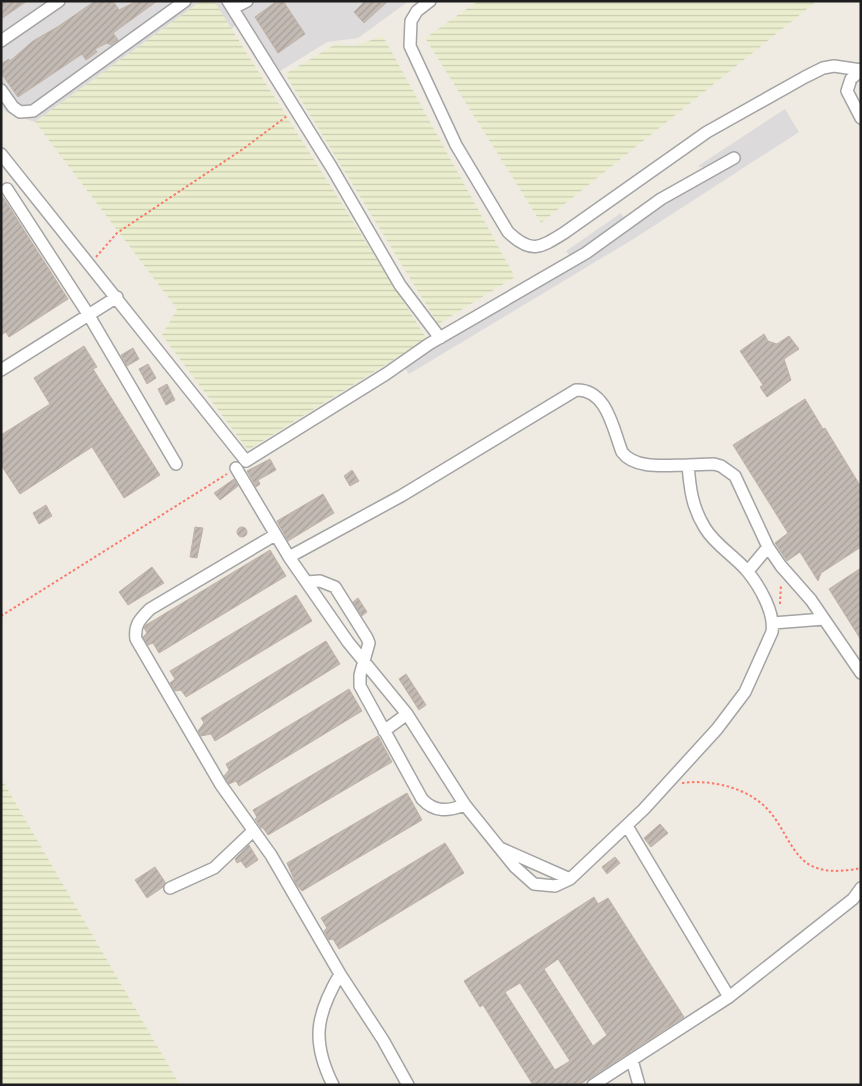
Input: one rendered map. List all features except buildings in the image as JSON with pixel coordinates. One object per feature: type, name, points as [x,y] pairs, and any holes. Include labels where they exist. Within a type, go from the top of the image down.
[{"type":"street","points":[[1,41],[59,1]]},
{"type":"street","points":[[1,90],[13,107],[20,112],[33,110],[185,1]]},
{"type":"street","points":[[220,1],[256,50]]},
{"type":"street","points":[[247,1],[230,5],[330,169],[387,272],[400,285],[440,338]]},
{"type":"street","points":[[430,1],[417,11],[411,21],[410,46],[456,145],[508,232],[519,243],[531,248],[543,246],[564,233],[707,132],[805,77],[823,68],[834,66],[861,70]]},
{"type":"street","points":[[861,70],[851,79],[847,91],[861,118]]},
{"type":"street","points":[[1,154],[246,461],[440,338],[586,253],[661,199],[734,158]]},
{"type":"street","points":[[7,189],[88,314],[176,464]]},
{"type":"street","points":[[1,370],[117,297]]},
{"type":"street","points":[[289,558],[402,496],[576,390],[585,390],[598,397],[622,452],[627,459],[643,464],[714,464],[721,466],[735,476],[768,547],[824,619],[861,673]]},
{"type":"street","points":[[688,465],[692,502],[706,530],[723,550],[748,571],[777,622]]},
{"type":"street","points":[[236,468],[289,558],[363,661],[407,714],[465,805],[515,867],[534,884],[555,886],[570,879],[627,826],[717,729],[744,692],[777,622]]},
{"type":"street","points":[[275,535],[150,609],[139,620],[135,629],[136,640],[220,785],[271,855],[340,974],[358,998],[408,1085]]},
{"type":"street","points":[[748,571],[768,547]]},
{"type":"street","points":[[308,582],[320,581],[335,587],[367,638],[368,643],[360,675],[360,686],[422,798],[429,806],[445,811],[465,805]]},
{"type":"street","points":[[777,622],[824,619]]},
{"type":"street","points":[[384,731],[407,714]]},
{"type":"street","points":[[627,826],[729,997]]},
{"type":"street","points":[[170,888],[214,868],[253,830]]},
{"type":"street","points":[[498,847],[570,879]]},
{"type":"street","points":[[593,1085],[634,1066],[729,997],[853,899],[861,888]]},
{"type":"street","points":[[332,1085],[319,1048],[318,1032],[327,996],[340,974]]},
{"type":"street","points":[[630,1085],[634,1066]]},
{"type":"street","points":[[634,1066],[639,1085]]},
{"type":"path","points":[[90,264],[117,233],[242,149],[293,111]]},
{"type":"path","points":[[1,616],[236,468]]},
{"type":"path","points":[[777,622],[781,566]]},
{"type":"path","points":[[665,785],[695,782],[732,788],[755,798],[769,811],[803,860],[816,867],[830,871],[861,868]]},
{"type":"shaded area","points":[[1,1],[201,1],[35,122],[6,112],[1,105]]},
{"type":"shaded area","points":[[214,1],[409,1],[358,38],[327,42],[277,73],[245,19],[231,29]]},
{"type":"shaded area","points":[[785,109],[799,132],[635,238],[409,374],[403,365],[706,169],[698,166]]},
{"type":"shaded area","points":[[621,213],[626,222],[572,259],[566,251]]},
{"type":"green space","points":[[201,1],[214,1],[427,339],[248,450],[162,335],[177,309],[35,122]]},
{"type":"green space","points":[[478,1],[817,1],[541,223],[425,38]]},
{"type":"green space","points":[[383,36],[515,277],[438,324],[285,74],[336,44],[354,46]]},
{"type":"green space","points":[[1,778],[180,1085],[1,1085]]}]
